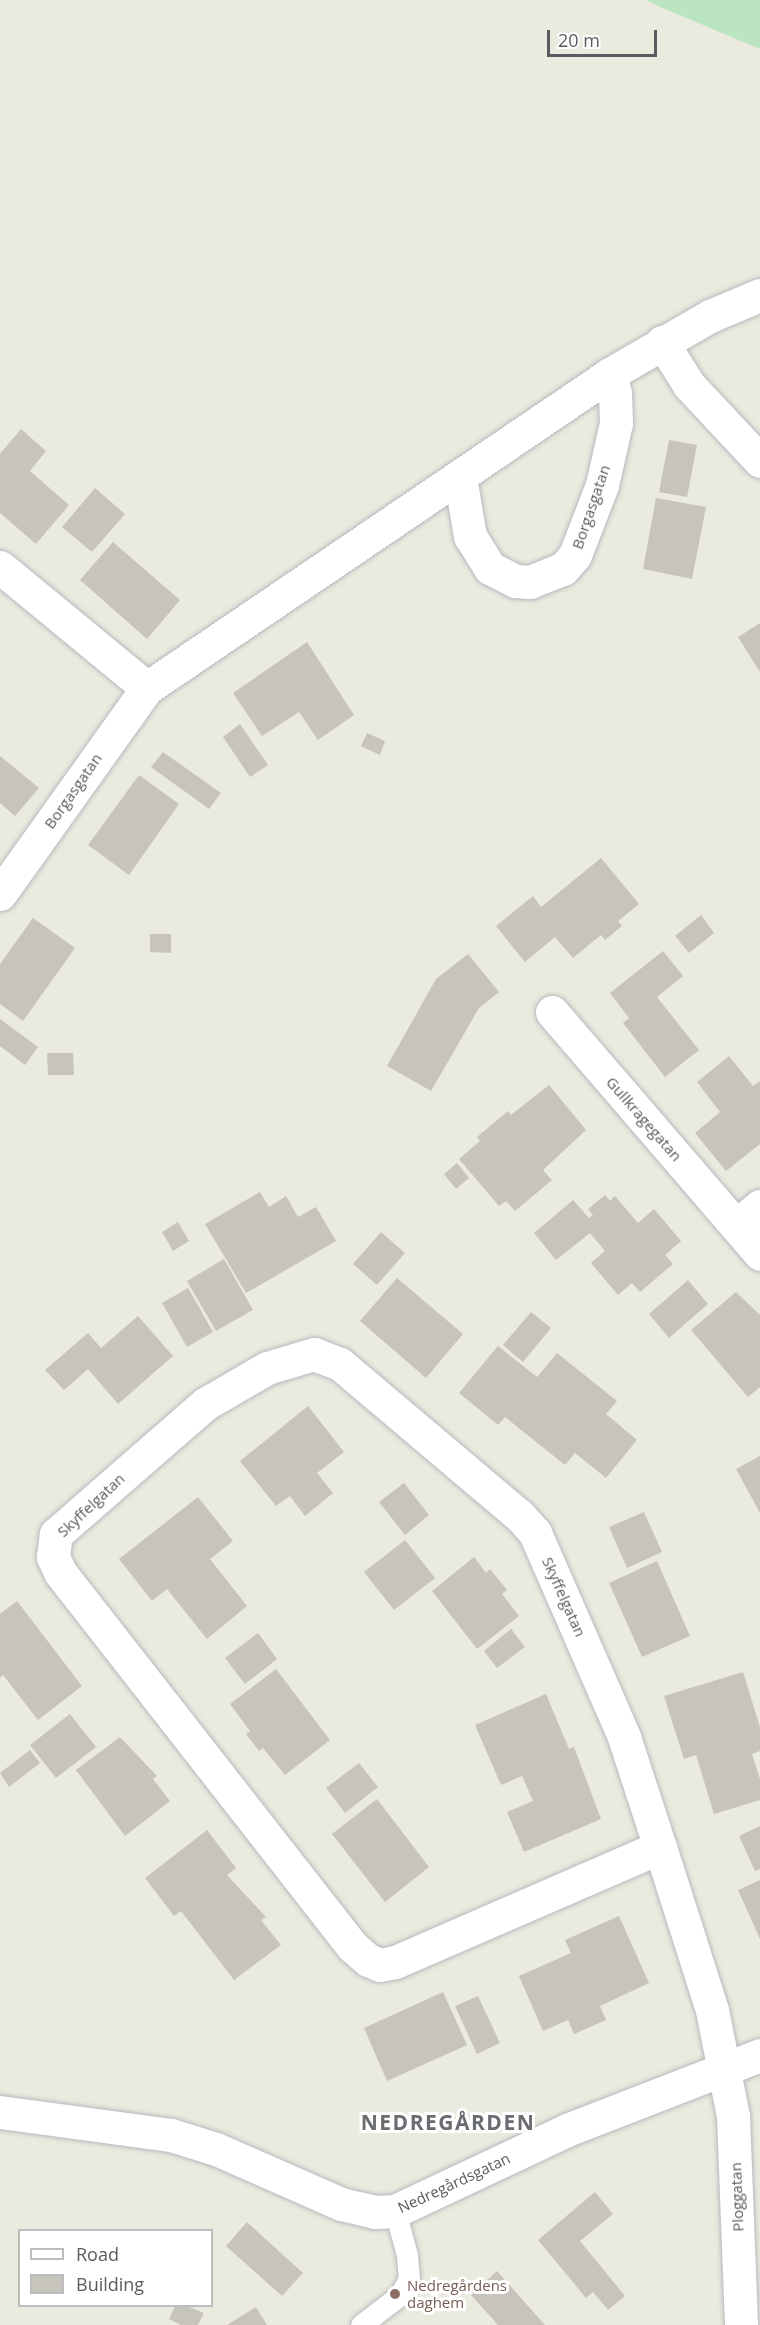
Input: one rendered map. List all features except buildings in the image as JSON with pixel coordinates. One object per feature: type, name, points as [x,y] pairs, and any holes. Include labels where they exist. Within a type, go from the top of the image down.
[{"type":"street","name":"Borgasgatan","points":[[0,894],[147,688],[610,374],[710,316],[760,295]]},
{"type":"street","points":[[662,342],[688,385],[760,461]]},
{"type":"street","name":"Borgasgatan","points":[[460,477],[470,536],[490,568],[515,581],[530,582],[563,569],[575,555],[602,485],[616,423],[615,393],[610,374]]},
{"type":"street","points":[[0,567],[147,688]]},
{"type":"street","name":"Gullkragegatan","points":[[552,1012],[748,1216],[760,1254]]},
{"type":"street","name":"Skyffelgatan","points":[[660,1847],[396,1962],[380,1965],[368,1960],[352,1946],[60,1572],[53,1557],[56,1534],[205,1404],[285,1361],[308,1355],[327,1357],[519,1515],[535,1533],[601,1679],[660,1847],[727,2070]]},
{"type":"street","name":"Nedregårdsgatan","points":[[0,2112],[171,2135],[216,2149],[341,2204],[375,2212],[395,2211],[567,2130],[727,2070],[760,2055]]},
{"type":"street","name":"Ploggatan","points":[[727,2070],[736,2163],[741,2325]]},
{"type":"lane","points":[[361,2325],[400,2295],[409,2279],[407,2255],[395,2211]]},
{"type":"green space","points":[[646,0],[760,0],[760,49],[658,6]]},
{"type":"place","name":"Nedregårdens daghem","points":[[395,2294]]},
{"type":"district","name":"NEDREGÅRDEN","points":[[448,2122]]}]
